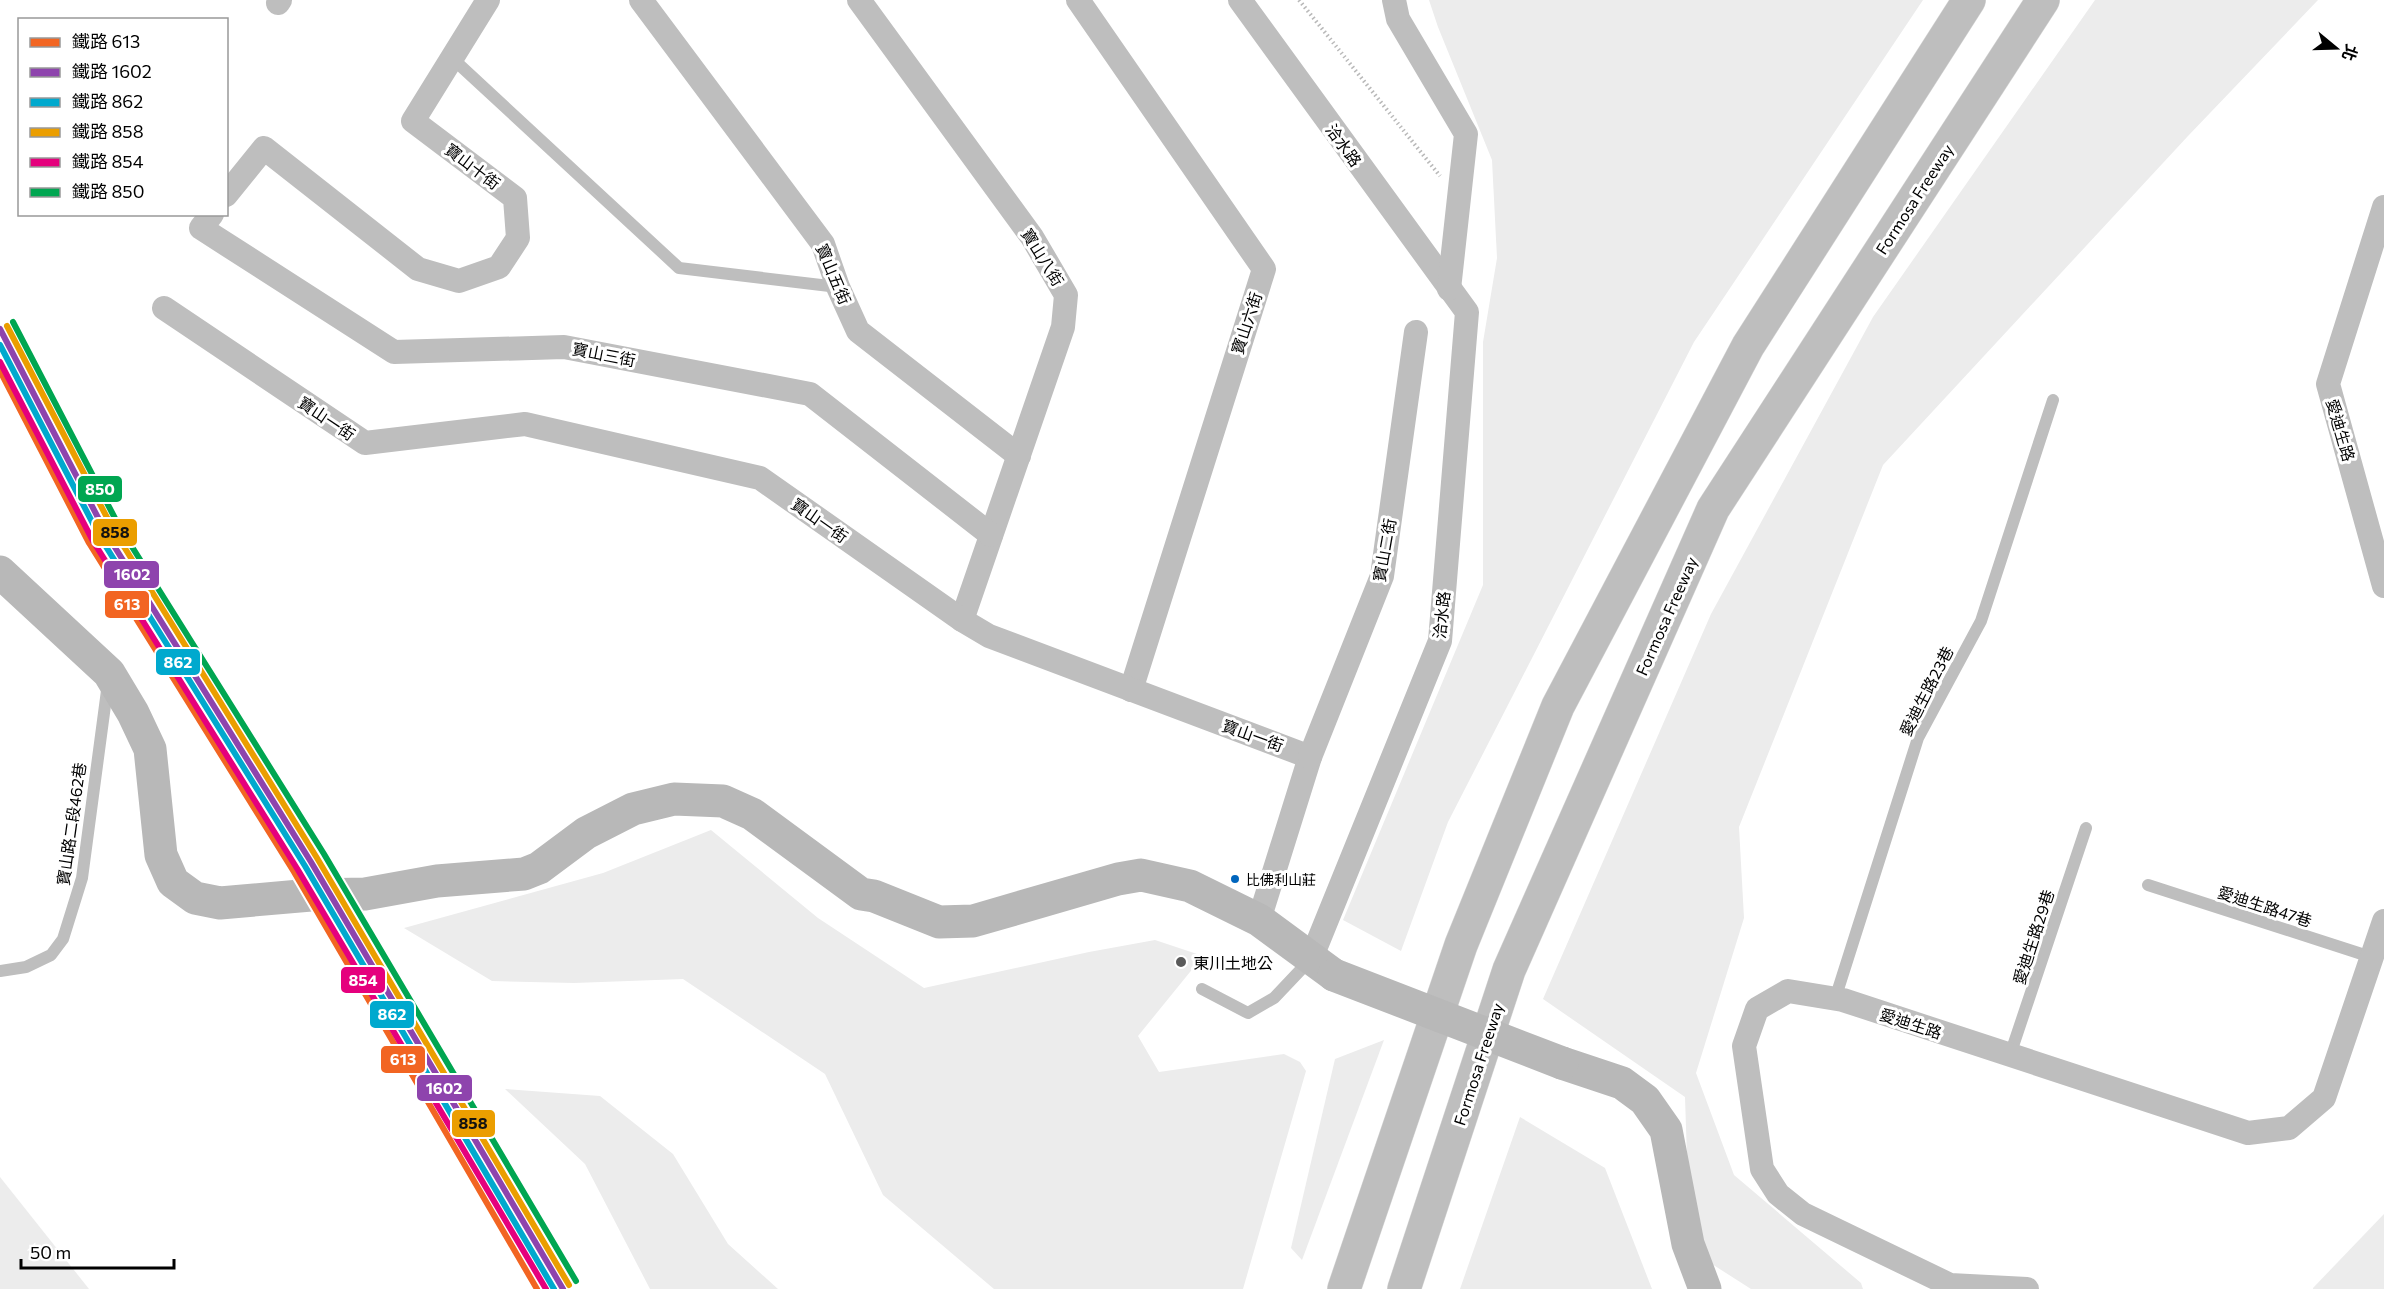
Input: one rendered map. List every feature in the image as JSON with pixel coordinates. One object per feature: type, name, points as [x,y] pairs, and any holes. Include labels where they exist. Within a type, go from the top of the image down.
[{"type":"highway","points":[[1344,1289],[1461,945],[1558,706],[1748,346],[1970,0]]},
{"type":"highway","name":"Formosa Freeway","points":[[1404,1289],[1509,970],[1713,509],[2043,0]]},
{"type":"street","name":"寶山十街","points":[[228,193],[264,148],[418,269],[459,281],[499,267],[518,238],[515,198],[413,121],[488,0]]},
{"type":"street","name":"寶山五街","points":[[640,0],[823,244],[838,287],[858,331],[1018,456]]},
{"type":"street","name":"寶山八街","points":[[859,0],[1032,237],[1066,295],[1063,327],[962,620]]},
{"type":"street","name":"寶山六街","points":[[1078,0],[1264,268],[1131,690]]},
{"type":"street","name":"洽水路","points":[[1240,0],[1467,312],[1440,641],[1322,967]]},
{"type":"street","points":[[1394,0],[1398,19],[1466,134],[1449,289]]},
{"type":"street","name":"愛迪生路","points":[[2384,207],[2328,384],[2384,586]]},
{"type":"street","name":"寶山三街","points":[[206,221],[394,352],[564,347],[810,394],[991,535]]},
{"type":"street","name":"寶山一街","points":[[164,308],[365,443],[525,424],[760,478],[962,620],[989,636],[1310,757]]},
{"type":"street","name":"寶山二街","points":[[1310,757],[1382,576],[1416,332]]},
{"type":"street","points":[[0,572],[109,673],[133,713],[150,749],[161,855],[173,882],[195,898],[220,903],[311,895],[365,894],[437,881],[524,874],[539,868],[586,833],[633,809],[674,799],[723,801],[752,814],[861,894],[874,896],[939,922],[973,921],[1118,879],[1142,875],[1190,886],[1259,920],[1322,967],[1562,1063],[1622,1083],[1645,1100],[1666,1130],[1688,1244],[1705,1289]]},
{"type":"street","points":[[1259,920],[1310,757]]},
{"type":"street","name":"愛迪生路","points":[[2027,1289],[1950,1285],[1803,1214],[1778,1194],[1762,1169],[1744,1046],[1757,1009],[1788,991],[1835,999],[2248,1133],[2289,1128],[2324,1098],[2384,921]]},
{"type":"lane","points":[[452,58],[679,268],[838,287]]},
{"type":"lane","name":"愛迪生路23巷","points":[[1835,999],[1918,738],[1981,621],[2053,400]]},
{"type":"lane","name":"寶山路二段462巷","points":[[0,971],[26,967],[51,955],[63,939],[73,913],[82,878],[109,673]]},
{"type":"lane","name":"愛迪生路29巷","points":[[2010,1055],[2086,828]]},
{"type":"lane","name":"愛迪生路47巷","points":[[2148,885],[2371,957]]},
{"type":"lane","points":[[1202,989],[1248,1013],[1322,967]]},
{"type":"path","points":[[1299,0],[1458,198]]},
{"type":"shaded area","points":[[1429,0],[1923,0],[1694,342],[1448,822],[1401,951],[1343,920],[1483,585],[1483,342],[1497,258],[1492,160]]},
{"type":"shaded area","points":[[2095,0],[2318,0],[2188,136],[1883,465],[1739,827],[1744,918],[1696,1073],[1734,1175],[1861,1283],[1863,1289],[1751,1289],[1690,1250],[1685,1097],[1543,999],[1711,614],[1873,317]]},
{"type":"shaded area","points":[[711,830],[818,918],[924,988],[1155,940],[1203,956],[1138,1036],[1159,1072],[1284,1054],[1300,1062],[1306,1071],[1243,1289],[994,1289],[883,1195],[825,1074],[683,979],[574,983],[492,981],[404,928],[603,873]]},
{"type":"shaded area","points":[[1384,1040],[1302,1260],[1291,1248],[1335,1059]]},
{"type":"shaded area","points":[[505,1089],[600,1096],[673,1154],[728,1244],[778,1289],[650,1289],[585,1164]]},
{"type":"shaded area","points":[[1520,1117],[1605,1168],[1652,1289],[1460,1289]]},
{"type":"shaded area","points":[[0,1177],[89,1289],[0,1289]]},
{"type":"shaded area","points":[[2384,1214],[2384,1289],[2313,1289],[2313,1288]]},
{"type":"rail line","name":"850","points":[[13,322],[119,526],[324,854],[576,1281]]},
{"type":"rail line","name":"858","points":[[7,326],[113,529],[317,858],[569,1285]]},
{"type":"rail line","name":"1602","points":[[0,329],[106,533],[311,862],[563,1289]]},
{"type":"rail line","name":"862","points":[[0,345],[100,537],[305,866],[554,1289]]},
{"type":"rail line","name":"854","points":[[0,362],[93,541],[298,870],[546,1289]]},
{"type":"rail line","name":"613","points":[[0,371],[89,543],[294,872],[537,1289]]},
{"type":"place","name":"比佛利山莊","points":[[1235,879]]},
{"type":"place","name":"東川土地公","points":[[1181,962]]}]
